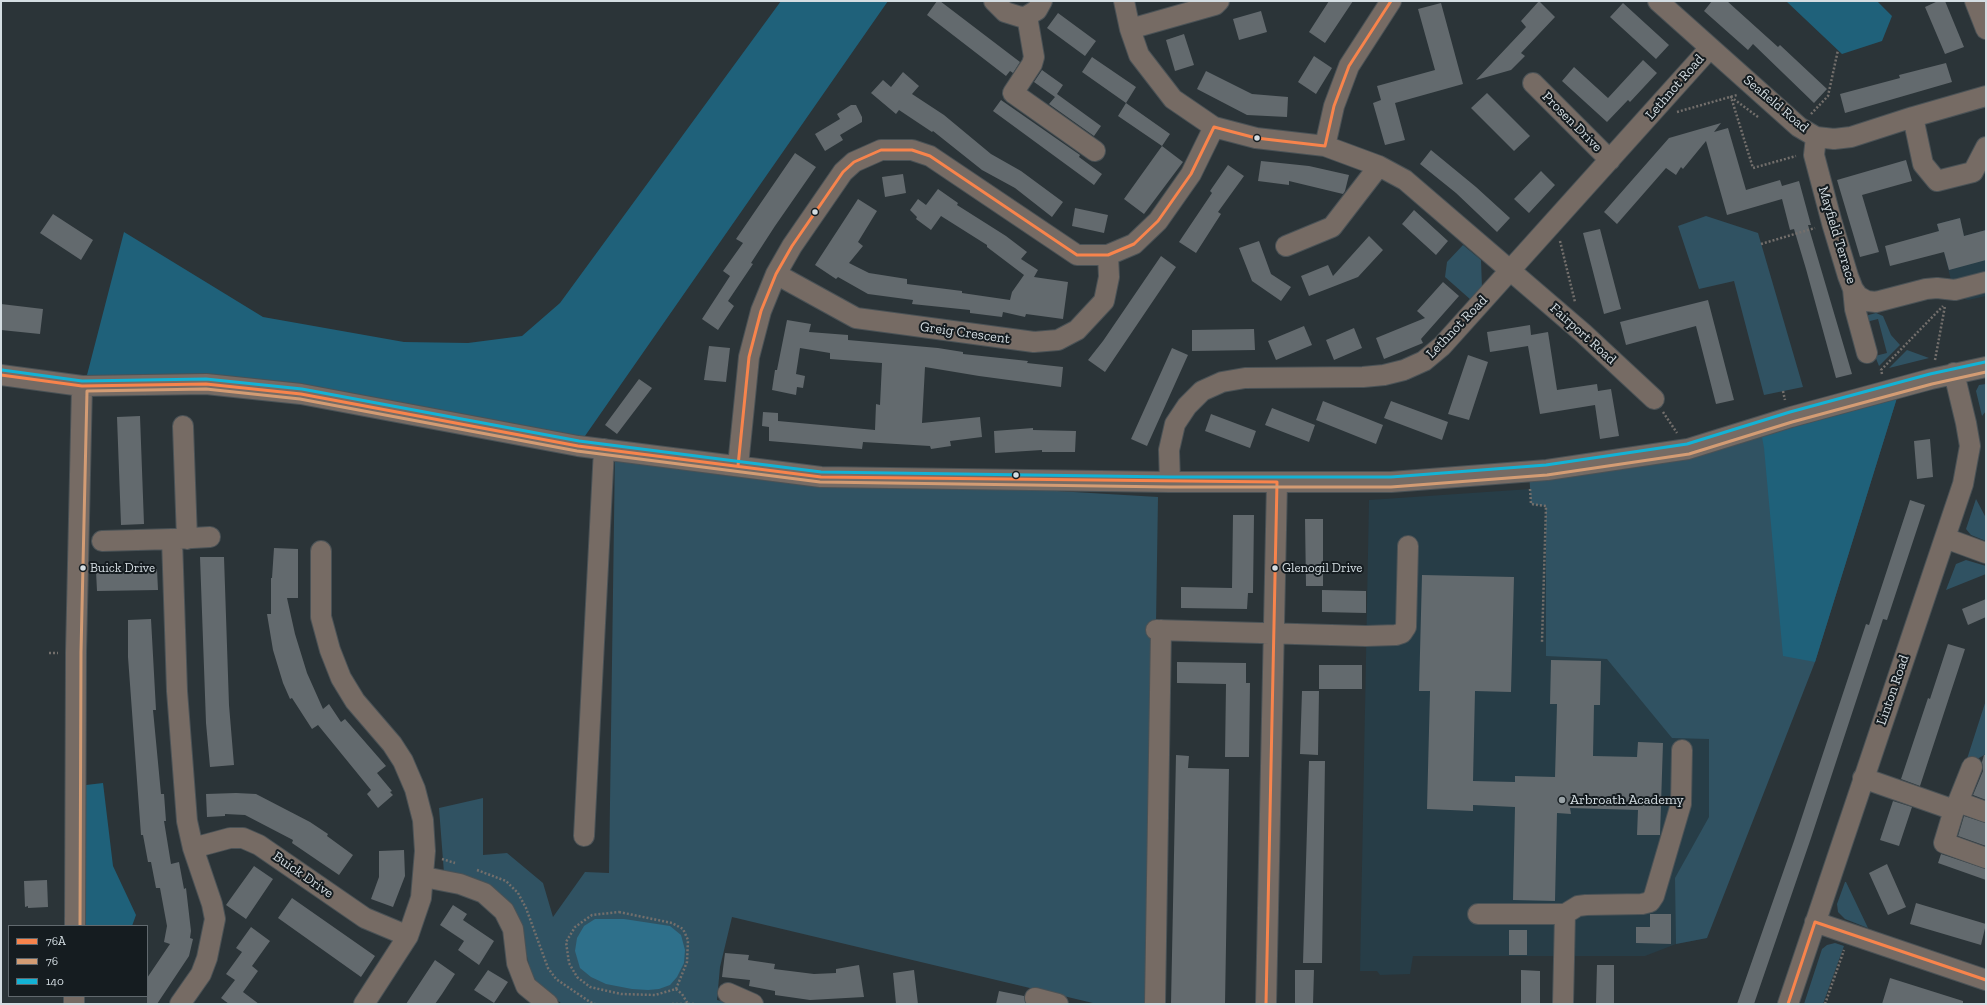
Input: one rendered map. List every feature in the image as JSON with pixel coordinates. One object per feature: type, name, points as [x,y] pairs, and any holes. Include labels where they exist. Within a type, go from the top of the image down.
[{"type":"street","points":[[994,1],[1005,12],[1021,17],[1027,16],[1037,10],[1042,1]]},
{"type":"street","name":"Fairport Road","points":[[1124,1],[1130,29],[1139,55],[1173,99],[1214,127],[1256,138],[1325,146],[1379,166],[1405,180],[1583,332],[1654,399]]},
{"type":"street","points":[[1130,29],[1215,5],[1219,1]]},
{"type":"street","points":[[1325,146],[1334,106],[1349,66],[1391,1]]},
{"type":"street","name":"Seafield Road","points":[[1658,1],[1759,90],[1810,139],[1851,137],[1986,96]]},
{"type":"street","points":[[1975,1],[1986,29]]},
{"type":"street","points":[[1027,16],[1034,57],[1032,64],[1013,93],[1095,151]]},
{"type":"street","name":"Lethnot Road","points":[[1170,482],[1169,450],[1175,424],[1187,406],[1202,391],[1222,382],[1245,378],[1363,377],[1384,375],[1404,370],[1424,361],[1442,346],[1710,48]]},
{"type":"street","name":"Prosen Drive","points":[[1534,83],[1610,160]]},
{"type":"street","points":[[1913,117],[1923,164],[1937,181],[1973,172],[1986,147]]},
{"type":"street","points":[[738,466],[749,357],[761,311],[776,274],[792,246],[843,172],[854,162],[880,150],[912,150],[930,156],[1077,255],[1108,255],[1134,244],[1158,222],[1192,174],[1214,127]]},
{"type":"street","name":"Mayfield Terrace","points":[[1810,139],[1832,223],[1853,289],[1867,301],[1876,302],[1926,289],[1937,288],[1946,297],[1955,290],[1986,282]]},
{"type":"street","points":[[1286,246],[1332,227],[1379,166]]},
{"type":"street","name":"Greig Crescent","points":[[776,274],[856,318],[1034,342],[1058,340],[1077,330],[1104,301],[1109,277],[1108,255]]},
{"type":"street","points":[[1853,289],[1855,309],[1867,353]]},
{"type":"street","points":[[1,375],[82,386],[206,384],[301,394],[604,449],[821,476],[1170,482],[1392,482],[1547,470],[1688,449],[1791,417],[1954,373],[1986,367]]},
{"type":"street","name":"Linton Road","points":[[1788,1004],[1963,484],[1970,446],[1954,373]]},
{"type":"street","points":[[75,925],[76,652],[82,386]]},
{"type":"street","points":[[180,1004],[201,974],[207,958],[215,919],[212,904],[193,848],[187,820],[177,698],[183,426]]},
{"type":"street","points":[[584,836],[604,449]]},
{"type":"street","points":[[1266,1004],[1277,482]]},
{"type":"street","points":[[102,541],[210,537]]},
{"type":"street","points":[[1945,538],[1986,553]]},
{"type":"street","points":[[1155,1004],[1159,630],[1366,636],[1396,635],[1402,633],[1406,627],[1408,546]]},
{"type":"street","points":[[321,551],[321,617],[330,650],[341,678],[354,701],[392,744],[403,761],[416,790],[423,820],[425,851],[424,877],[421,898],[408,936],[364,1004]]},
{"type":"street","points":[[1478,914],[1565,914],[1578,906],[1642,904],[1652,899],[1681,804],[1682,750]]},
{"type":"street","points":[[1972,767],[1956,806],[1944,843],[1986,858]]},
{"type":"street","points":[[1863,778],[1956,806],[1986,812]]},
{"type":"street","name":"Buick Drive","points":[[193,848],[230,838],[243,838],[259,845],[365,918],[408,936]]},
{"type":"street","points":[[424,877],[460,884],[484,893],[504,910],[513,929],[517,963],[526,986],[548,1004]]},
{"type":"street","points":[[1563,1004],[1565,914]]},
{"type":"street","points":[[1815,922],[1986,980]]},
{"type":"street","points":[[728,993],[753,1004]]},
{"type":"street","points":[[1035,998],[1056,1004]]},
{"type":"path","points":[[1731,97],[1753,168],[1808,152],[1810,139],[1828,96],[1838,50]]},
{"type":"path","points":[[1674,113],[1759,90]]},
{"type":"path","points":[[1731,97],[1763,120]]},
{"type":"path","points":[[1555,222],[1583,332]]},
{"type":"path","points":[[1761,244],[1832,223]]},
{"type":"path","points":[[1931,379],[1946,297]]},
{"type":"path","points":[[1886,392],[1881,370],[1946,297]]},
{"type":"path","points":[[1654,399],[1688,449]]},
{"type":"path","points":[[1529,471],[1531,504],[1546,506],[1542,642]]},
{"type":"path","points":[[619,912],[672,923],[683,929],[688,940],[687,962],[676,988],[655,995],[621,994],[590,987],[578,977],[569,963],[566,942],[575,927],[592,915],[619,912]]},
{"type":"path","points":[[1825,1004],[1850,933]]},
{"type":"path","points":[[676,988],[688,1004]]},
{"type":"path","points":[[672,1004],[694,1004]]},
{"type":"shaded area","points":[[781,1],[888,1],[578,446],[195,376],[87,375],[124,232],[263,317],[404,342],[468,343],[522,336],[560,303]]},
{"type":"shaded area","points":[[1786,1],[1877,1],[1892,16],[1882,41],[1842,54]]},
{"type":"shaded area","points":[[1706,216],[1758,233],[1803,387],[1764,395],[1734,281],[1699,289],[1678,226]]},
{"type":"shaded area","points":[[1960,218],[1964,236],[1986,230],[1986,296],[1968,300],[1955,296],[1937,224]]},
{"type":"shaded area","points":[[1463,245],[1481,260],[1482,288],[1471,300],[1445,277],[1447,262]]},
{"type":"shaded area","points":[[1876,313],[1883,316],[1891,335],[1900,345],[1879,366],[1875,356],[1887,353],[1878,319],[1866,322],[1865,316]]},
{"type":"shaded area","points":[[1907,350],[1929,358],[1889,368]]},
{"type":"shaded area","points":[[1986,384],[1986,411],[1982,416],[1976,391],[1979,385]]},
{"type":"shaded area","points":[[1900,388],[1815,662],[1707,938],[1676,944],[1675,878],[1709,817],[1709,739],[1672,738],[1607,659],[1546,656],[1546,506],[1531,504],[1529,471],[1688,449]]},
{"type":"shaded area","points":[[1900,388],[1815,662],[1783,656],[1764,448],[1760,426]]},
{"type":"shaded area","name":"Arbroath Academy","points":[[1764,448],[1707,938],[1676,944],[1645,956],[1413,956],[1410,974],[1380,975],[1377,971],[1360,971],[1369,500],[1545,488]]},
{"type":"shaded area","points":[[615,450],[821,477],[1158,497],[1150,1004],[1097,1004],[732,917],[720,967],[717,1000],[732,1004],[562,1004],[537,984],[530,969],[519,924],[444,873],[439,808],[483,798],[483,855],[507,853],[543,883],[553,917],[585,872],[609,873]]},
{"type":"shaded area","points":[[1976,499],[1986,518],[1986,541],[1971,535],[1966,529]]},
{"type":"shaded area","points":[[1966,560],[1986,566],[1986,574],[1946,590],[1956,564]]},
{"type":"shaded area","points":[[1986,700],[1986,754],[1972,762],[1967,759]]},
{"type":"shaded area","points":[[103,783],[113,866],[136,915],[132,925],[86,925],[86,785]]},
{"type":"shaded area","points":[[1845,882],[1868,928],[1845,919],[1838,912],[1837,904]]},
{"type":"shaded area","points":[[595,919],[624,919],[670,926],[681,935],[685,950],[684,963],[677,977],[670,985],[659,989],[648,990],[632,989],[606,984],[591,977],[580,968],[575,951],[577,938],[584,926]]},
{"type":"shaded area","points":[[1835,943],[1844,946],[1823,1004],[1804,1004],[1822,949],[1827,945]]},
{"type":"building","points":[[937,1],[940,1],[1020,62],[1013,73],[1010,71],[1006,76],[927,15]]},
{"type":"building","points":[[1329,1],[1353,1],[1325,43],[1309,32]]},
{"type":"building","points":[[1539,1],[1555,17],[1521,53],[1525,56],[1511,70],[1476,80],[1526,27],[1521,21]]},
{"type":"building","points":[[1712,1],[1727,1],[1778,47],[1780,45],[1827,89],[1814,103],[1753,44],[1748,50],[1704,11]]},
{"type":"building","points":[[1938,1],[1945,1],[1964,47],[1945,54],[1925,7]]},
{"type":"building","points":[[1441,3],[1463,84],[1395,103],[1405,140],[1385,145],[1373,103],[1381,100],[1377,86],[1435,70],[1418,9]]},
{"type":"building","points":[[1623,3],[1669,45],[1656,59],[1610,17]]},
{"type":"building","points":[[1261,11],[1267,32],[1239,40],[1233,19]]},
{"type":"building","points":[[1058,13],[1096,41],[1085,56],[1047,28]]},
{"type":"building","points":[[1184,34],[1194,65],[1175,71],[1166,40]]},
{"type":"building","points":[[1314,56],[1332,68],[1316,94],[1298,82]]},
{"type":"building","points":[[1092,57],[1136,87],[1126,103],[1082,72]]},
{"type":"building","points":[[1643,60],[1657,73],[1630,102],[1628,100],[1607,122],[1562,81],[1574,67],[1608,98]]},
{"type":"building","points":[[1946,63],[1952,82],[1845,113],[1840,94],[1900,78],[1899,75]]},
{"type":"building","points":[[1042,70],[1063,85],[1057,94],[1101,126],[1094,136],[1049,104],[1055,97],[1034,82]]},
{"type":"building","points":[[1206,71],[1252,94],[1288,97],[1287,117],[1247,115],[1197,89]]},
{"type":"building","points":[[903,72],[919,86],[912,94],[944,115],[991,154],[1021,171],[1063,202],[1052,217],[1015,188],[982,170],[933,131],[932,132],[899,110],[896,114],[871,93],[883,80],[891,87]]},
{"type":"building","points":[[1487,93],[1530,136],[1514,151],[1471,108]]},
{"type":"building","points":[[1001,100],[1080,155],[1079,157],[1102,174],[1094,185],[993,111]]},
{"type":"building","points":[[1126,103],[1170,134],[1162,146],[1118,116]]},
{"type":"building","points":[[851,105],[856,105],[862,117],[862,122],[840,135],[843,140],[825,151],[815,134],[840,119],[837,114]]},
{"type":"building","points":[[1721,123],[1714,132],[1728,128],[1746,190],[1780,180],[1782,186],[1799,181],[1811,225],[1808,225],[1852,374],[1836,378],[1794,229],[1790,230],[1782,199],[1727,215],[1706,141],[1683,169],[1681,167],[1676,175],[1666,168],[1617,224],[1604,212],[1669,138]]},
{"type":"building","points":[[1162,146],[1183,162],[1144,214],[1124,199]]},
{"type":"building","points":[[1431,150],[1476,187],[1510,218],[1497,232],[1456,193],[1420,164]]},
{"type":"building","points":[[795,153],[816,167],[775,226],[751,263],[753,264],[728,301],[734,306],[718,330],[702,319],[730,276],[723,271],[743,243],[736,239]]},
{"type":"building","points":[[1906,160],[1912,181],[1862,195],[1879,252],[1860,257],[1837,180]]},
{"type":"building","points":[[1261,161],[1309,166],[1349,175],[1345,191],[1343,194],[1289,181],[1289,185],[1258,181]]},
{"type":"building","points":[[1228,165],[1244,176],[1218,212],[1221,214],[1196,253],[1179,242],[1212,193],[1210,191]]},
{"type":"building","points":[[1541,171],[1555,185],[1529,213],[1514,199]]},
{"type":"building","points":[[903,174],[906,193],[885,197],[882,177]]},
{"type":"building","points":[[938,189],[958,203],[957,205],[1006,236],[1027,252],[1021,259],[1038,270],[1034,277],[1068,282],[1063,319],[1026,314],[1025,317],[1003,312],[1002,317],[970,313],[970,310],[912,304],[913,300],[868,294],[838,277],[836,279],[815,265],[858,199],[877,211],[858,242],[863,246],[849,263],[869,273],[907,279],[907,284],[962,291],[962,293],[1010,300],[1012,292],[1024,275],[987,247],[987,245],[941,216],[931,230],[916,219],[917,217],[910,210],[918,199],[926,205]]},
{"type":"building","points":[[1075,208],[1108,215],[1104,233],[1072,226]]},
{"type":"building","points":[[1414,210],[1448,241],[1436,255],[1402,224]]},
{"type":"building","points":[[53,214],[93,240],[81,260],[40,233]]},
{"type":"building","points":[[1960,218],[1964,236],[1986,230],[1986,260],[1949,270],[1944,252],[1890,266],[1885,246],[1939,231],[1937,224]]},
{"type":"building","points":[[1600,229],[1621,309],[1604,314],[1583,233]]},
{"type":"building","points":[[1369,236],[1383,250],[1358,277],[1309,296],[1301,276],[1328,265],[1333,276]]},
{"type":"building","points":[[1259,241],[1271,274],[1291,287],[1281,301],[1252,281],[1239,248]]},
{"type":"building","points":[[1161,256],[1176,267],[1105,372],[1088,360],[1103,341]]},
{"type":"building","points":[[1443,282],[1459,296],[1421,339],[1423,343],[1384,359],[1376,338],[1425,318],[1417,311]]},
{"type":"building","points":[[1708,300],[1734,400],[1716,404],[1696,326],[1626,345],[1620,322]]},
{"type":"building","points":[[1,304],[43,309],[40,334],[1,330]]},
{"type":"building","points":[[787,320],[811,324],[809,332],[848,335],[848,340],[938,348],[963,352],[963,354],[1028,361],[1027,363],[1063,367],[1061,387],[925,367],[922,423],[980,417],[982,437],[950,441],[951,446],[931,449],[930,446],[863,442],[862,449],[769,441],[769,427],[762,426],[763,412],[778,413],[778,421],[875,430],[876,404],[880,405],[882,363],[830,359],[830,353],[800,348],[796,374],[805,376],[803,388],[797,387],[796,395],[772,390],[775,370],[777,370]]},
{"type":"building","points":[[1530,325],[1531,335],[1548,332],[1557,390],[1597,384],[1598,391],[1611,389],[1619,436],[1600,439],[1595,405],[1540,414],[1528,346],[1490,352],[1487,332]]},
{"type":"building","points":[[1304,326],[1312,345],[1276,360],[1268,341]]},
{"type":"building","points":[[1354,328],[1362,348],[1334,360],[1326,340]]},
{"type":"building","points":[[1254,329],[1255,350],[1192,351],[1192,330]]},
{"type":"building","points":[[709,346],[730,348],[726,382],[704,380]]},
{"type":"building","points":[[1172,348],[1188,355],[1147,446],[1131,439]]},
{"type":"building","points":[[1468,355],[1488,362],[1469,420],[1448,414]]},
{"type":"building","points":[[639,379],[652,388],[617,434],[605,425]]},
{"type":"building","points":[[1323,401],[1383,425],[1376,444],[1316,420]]},
{"type":"building","points":[[1391,401],[1448,422],[1442,440],[1384,418]]},
{"type":"building","points":[[1272,408],[1315,425],[1309,442],[1265,425]]},
{"type":"building","points":[[1211,414],[1256,431],[1250,448],[1205,431]]},
{"type":"building","points":[[140,416],[144,524],[121,525],[117,417]]},
{"type":"building","points":[[1033,428],[1033,430],[1076,431],[1075,452],[1042,452],[1042,450],[995,453],[994,431]]},
{"type":"building","points":[[1930,439],[1933,477],[1917,479],[1914,441]]},
{"type":"building","points":[[1910,500],[1925,505],[1887,620],[1883,619],[1811,838],[1754,1004],[1737,1004],[1794,841],[1866,624],[1869,625]]},
{"type":"building","points":[[1233,515],[1254,515],[1253,593],[1248,593],[1247,609],[1181,608],[1181,587],[1232,588]]},
{"type":"building","points":[[1305,519],[1323,519],[1323,586],[1306,586]]},
{"type":"building","points":[[274,548],[298,549],[298,598],[287,598],[295,634],[307,673],[323,709],[329,704],[341,722],[345,719],[386,766],[377,773],[392,791],[390,792],[393,795],[378,808],[367,794],[371,790],[318,725],[312,729],[292,698],[290,699],[283,683],[273,650],[267,614],[271,614],[271,578]]},
{"type":"building","points":[[200,557],[224,557],[229,705],[234,765],[210,767],[206,723]]},
{"type":"building","points":[[157,569],[158,590],[97,591],[96,571]]},
{"type":"building","points":[[1422,575],[1514,577],[1511,692],[1475,691],[1473,781],[1515,782],[1515,776],[1555,777],[1557,704],[1550,704],[1551,660],[1601,661],[1600,705],[1594,705],[1593,756],[1637,757],[1638,742],[1663,743],[1660,835],[1637,835],[1638,810],[1570,808],[1571,814],[1557,813],[1555,901],[1513,900],[1515,807],[1473,805],[1473,811],[1427,809],[1430,691],[1419,691]]},
{"type":"building","points":[[1322,590],[1366,591],[1366,613],[1322,612]]},
{"type":"building","points":[[1986,599],[1986,617],[1968,625],[1962,609]]},
{"type":"building","points":[[151,619],[156,710],[153,710],[161,794],[164,794],[166,821],[164,821],[171,864],[179,862],[184,889],[186,888],[191,931],[190,938],[193,939],[189,956],[157,1004],[147,1004],[148,977],[170,944],[164,942],[167,926],[160,888],[156,888],[151,862],[148,862],[143,835],[141,835],[128,657],[128,620]]},
{"type":"building","points":[[1948,644],[1965,649],[1920,786],[1901,779]]},
{"type":"building","points":[[1177,662],[1246,663],[1246,683],[1250,683],[1249,757],[1225,757],[1226,684],[1177,683]]},
{"type":"building","points":[[1319,665],[1362,665],[1362,689],[1319,689]]},
{"type":"building","points":[[1302,691],[1319,691],[1318,755],[1300,754]]},
{"type":"building","points":[[1176,755],[1189,756],[1188,768],[1229,769],[1225,1004],[1171,1004]]},
{"type":"building","points":[[1984,755],[1986,755],[1986,800],[1973,795],[1983,771],[1982,762]]},
{"type":"building","points":[[1309,761],[1325,761],[1322,963],[1303,963]]},
{"type":"building","points":[[206,794],[256,794],[310,822],[328,834],[327,836],[353,855],[339,875],[292,843],[293,840],[245,815],[225,814],[225,816],[207,817]]},
{"type":"building","points":[[1893,801],[1912,807],[1899,846],[1880,840]]},
{"type":"building","points":[[1964,816],[1986,823],[1986,846],[1958,836]]},
{"type":"building","points":[[404,850],[405,876],[393,907],[371,899],[379,877],[379,851]]},
{"type":"building","points":[[1941,854],[1986,869],[1986,880],[1938,863]]},
{"type":"building","points":[[1887,864],[1906,907],[1888,915],[1869,873]]},
{"type":"building","points":[[254,866],[273,879],[246,919],[226,905]]},
{"type":"building","points":[[47,880],[48,907],[25,907],[24,881]]},
{"type":"building","points":[[292,898],[375,956],[361,977],[278,918]]},
{"type":"building","points":[[1916,903],[1986,924],[1981,945],[1910,924]]},
{"type":"building","points":[[453,905],[467,914],[463,920],[494,941],[479,965],[458,950],[464,941],[440,925]]},
{"type":"building","points":[[1650,914],[1671,914],[1671,944],[1636,943],[1636,927],[1650,927]]},
{"type":"building","points":[[251,927],[270,941],[252,966],[258,971],[243,992],[259,1004],[229,1004],[221,998],[235,980],[226,974],[242,952],[236,948]]},
{"type":"building","points":[[1509,930],[1527,930],[1527,955],[1509,955]]},
{"type":"building","points":[[725,953],[749,955],[748,960],[775,964],[774,969],[814,974],[836,973],[836,969],[859,965],[864,997],[810,1000],[775,995],[775,991],[749,986],[750,980],[722,977]]},
{"type":"building","points":[[435,960],[455,974],[442,994],[435,1004],[406,1004]]},
{"type":"building","points":[[1597,965],[1614,965],[1614,1004],[1596,1004]]},
{"type":"building","points":[[488,970],[508,982],[494,1003],[474,990]]},
{"type":"building","points":[[914,970],[918,1004],[896,1004],[893,973]]},
{"type":"building","points":[[1295,970],[1314,970],[1313,1004],[1295,1004]]},
{"type":"building","points":[[1521,970],[1540,971],[1540,1004],[1521,1004]]},
{"type":"building","points":[[1890,978],[1963,1001],[1963,1004],[1882,1004]]},
{"type":"building","points":[[999,991],[1024,996],[1026,1004],[996,1004]]},
{"type":"transit line","name":"76A","points":[[738,466],[749,357],[761,311],[776,274],[792,246],[843,172],[854,162],[881,150],[912,150],[930,156],[1077,255],[1108,255],[1134,244],[1158,221],[1191,174],[1214,127],[1256,138],[1325,146],[1334,106],[1349,66],[1391,1]]},
{"type":"transit line","name":"140","points":[[2,370],[82,381],[206,379],[302,389],[579,441],[821,472],[1170,477],[1391,477],[1546,465],[1687,444],[1790,412],[1930,374],[1985,362]]},
{"type":"transit line","name":"76","points":[[80,925],[81,652],[87,391],[206,389],[300,399],[577,451],[820,482],[1170,487],[1391,487],[1547,475],[1689,454],[1792,422],[1932,384],[1986,372]]},
{"type":"transit line","name":"76A","points":[[1,375],[82,386],[206,384],[301,394],[578,446],[821,477],[1277,482],[1266,1004]]},
{"type":"transit line","name":"76A","points":[[1788,1004],[1815,922],[1986,980]]},
{"type":"place","name":"Buick Drive","points":[[83,568]]},
{"type":"place","name":"Glenogil Drive","points":[[1275,568]]},
{"type":"place","name":"Arbroath Academy","points":[[1562,800]]}]
